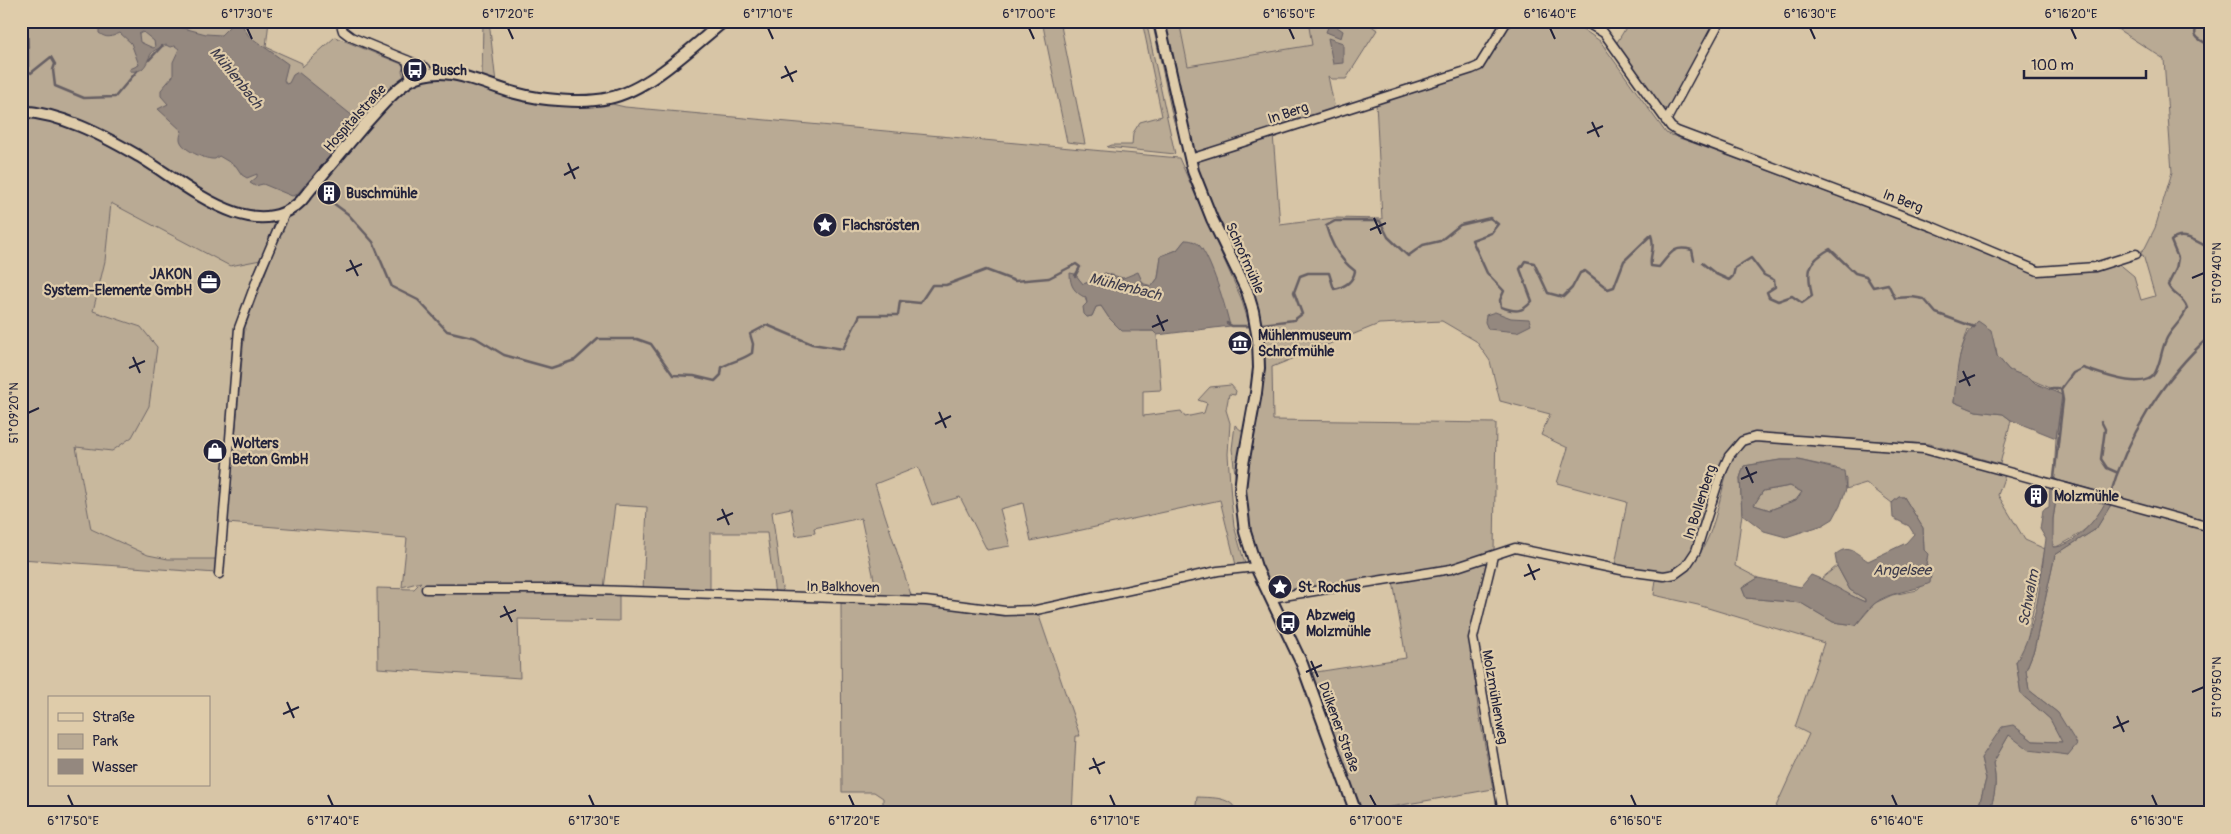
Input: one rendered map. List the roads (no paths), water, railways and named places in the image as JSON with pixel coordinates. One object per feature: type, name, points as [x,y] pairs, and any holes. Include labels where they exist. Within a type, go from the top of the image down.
[{"type":"main road","name":"Hospitalstraße","points":[[285,213],[300,201],[382,106],[411,80],[444,73],[460,75],[516,94],[584,100],[608,99],[643,84],[724,21]]},
{"type":"main road","points":[[1159,21],[1190,159]]},
{"type":"main road","points":[[21,111],[33,112],[80,126],[136,154],[204,198],[239,214],[270,218],[285,213]]},
{"type":"main road","name":"Schrofmühle","points":[[1190,159],[1209,211],[1247,291],[1258,339],[1259,368],[1240,490],[1245,532],[1256,567]]},
{"type":"main road","name":"Dülkener Straße","points":[[1256,567],[1302,664],[1356,813]]},
{"type":"street","points":[[340,21],[343,31],[351,37],[426,68],[428,75]]},
{"type":"street","name":"In Berg","points":[[1190,159],[1480,66],[1507,21]]},
{"type":"street","name":"In Berg","points":[[1584,21],[1604,33],[1666,121],[1677,131],[1933,227],[2038,271],[2095,267],[2136,254]]},
{"type":"street","points":[[1666,121],[1720,21]]},
{"type":"street","points":[[407,60],[411,80]]},
{"type":"street","points":[[219,574],[239,328],[285,213]]},
{"type":"street","name":"In Bollenberg","points":[[1271,598],[1451,569],[1515,548],[1626,571],[1664,576],[1674,574],[1686,566],[1696,551],[1720,476],[1729,456],[1742,441],[1755,437],[1924,449],[2104,496],[2210,527]]},
{"type":"street","name":"Molzmühlenweg","points":[[1493,556],[1473,638],[1503,813]]},
{"type":"street","name":"In Balkhoven","points":[[426,589],[564,589],[926,601],[1004,610],[1036,610],[1218,571],[1256,567]]},
{"type":"water","points":[[125,21],[146,21],[148,25],[171,21],[172,25],[206,34],[221,35],[234,22],[240,22],[249,36],[288,64],[284,80],[286,84],[298,72],[359,121],[353,131],[296,195],[292,196],[263,184],[255,186],[250,183],[257,177],[257,174],[247,178],[242,175],[236,166],[219,156],[215,159],[206,158],[195,154],[181,143],[182,131],[158,109],[168,104],[161,96],[161,90],[173,76],[173,62],[179,49],[175,46],[170,47],[166,45],[152,53],[142,69],[130,71],[130,69],[139,65],[131,43],[120,33],[109,37],[99,33],[99,29],[121,25]],"holes":[[[143,32],[154,41],[155,47],[153,48],[140,42],[139,34]]]},
{"type":"water","points":[[1330,22],[1343,31],[1341,38],[1326,32]]},
{"type":"water","points":[[1328,38],[1343,43],[1343,63],[1333,64]]},
{"type":"water","points":[[1185,240],[1196,243],[1204,251],[1230,326],[1157,335],[1153,331],[1122,331],[1109,318],[1101,306],[1096,307],[1092,316],[1087,317],[1084,314],[1083,307],[1087,303],[1086,298],[1074,288],[1070,273],[1075,274],[1083,284],[1096,280],[1105,273],[1121,279],[1138,272],[1144,285],[1152,286],[1158,278],[1161,256],[1177,250]]},
{"type":"water","points":[[1495,312],[1511,318],[1529,319],[1531,325],[1517,332],[1488,329],[1485,322],[1486,315]]},
{"type":"water","points":[[1978,321],[1991,330],[1997,356],[2009,370],[2030,378],[2035,383],[2062,395],[2056,438],[2011,420],[2003,414],[1976,411],[1954,402],[1957,370],[1962,348],[1971,329]]},
{"type":"water","points":[[1780,460],[1798,460],[1844,471],[1846,489],[1833,519],[1823,525],[1786,537],[1764,531],[1742,514],[1740,478],[1744,466]],"holes":[[[1790,486],[1802,492],[1796,500],[1770,510],[1754,505],[1763,491]]]},
{"type":"water","points":[[2050,484],[2058,487],[2053,519],[2053,547],[2069,543],[2084,531],[2097,516],[2106,501],[2112,503],[2096,529],[2055,555],[2034,650],[2026,670],[2029,690],[2058,713],[2077,744],[2068,755],[2029,750],[2009,735],[1993,763],[1995,788],[1988,813],[1977,813],[1986,779],[1981,758],[2002,727],[2013,725],[2033,741],[2062,742],[2050,719],[2021,694],[2016,662],[2034,618],[2046,539],[2040,529],[2043,510],[2049,507]]},
{"type":"water","name":"Angelsee","points":[[1899,497],[1904,497],[1923,528],[1924,550],[1928,554],[1926,564],[1931,574],[1930,583],[1887,596],[1874,604],[1856,625],[1833,622],[1801,603],[1746,598],[1742,588],[1758,578],[1801,587],[1811,575],[1865,602],[1865,599],[1850,590],[1837,566],[1835,555],[1840,551],[1852,550],[1868,561],[1906,543],[1914,534],[1909,526],[1893,518],[1892,503]]},
{"type":"waterway","points":[[27,21],[28,51]]},
{"type":"waterway","points":[[2202,21],[2195,33],[2201,41],[2210,45]]},
{"type":"waterway","name":"Mühlenbach","points":[[149,60],[162,46]]},
{"type":"waterway","name":"Mühlenbach","points":[[21,50],[28,51],[28,71],[31,73],[51,57],[55,64],[53,70],[55,86],[84,98],[115,97],[137,71]]},
{"type":"waterway","name":"Mühlenbach","points":[[314,189],[348,214],[373,242],[392,287],[418,300],[447,331],[476,338],[504,355],[551,368],[575,360],[598,339],[637,339],[651,344],[673,375],[694,376],[715,381],[721,375],[722,367],[752,353],[753,344],[750,334],[767,325],[812,344],[843,349],[860,315],[898,315],[900,301],[920,303],[932,285],[946,285],[986,270],[1015,281],[1049,278],[1076,264],[1080,267],[1075,276]]},
{"type":"waterway","name":"Mühlenbach","points":[[1262,324],[1294,320],[1302,314],[1294,292],[1300,276],[1308,273],[1329,273],[1334,289],[1342,287],[1350,281],[1355,271],[1337,251],[1326,226],[1335,221],[1380,221],[1388,237],[1408,256],[1423,245],[1440,241],[1460,225],[1490,218],[1498,224],[1491,233],[1472,240],[1487,273],[1504,291],[1500,300],[1501,307],[1510,310],[1525,308],[1532,301],[1520,269],[1525,261],[1534,263],[1548,293],[1563,297],[1572,288],[1580,273],[1585,271],[1608,289],[1614,287],[1624,261],[1651,235],[1653,244],[1651,266],[1659,267],[1676,249],[1692,250],[1694,260]]},
{"type":"waterway","points":[[2061,389],[2073,373],[2083,368],[2121,380],[2142,381],[2150,378],[2157,369],[2168,336],[2183,317],[2187,308],[2168,285],[2176,269],[2178,258],[2171,241],[2176,238],[2185,237],[2210,248]]},
{"type":"waterway","name":"Mühlenbach","points":[[1702,263],[1716,274],[1729,280],[1733,276],[1735,268],[1751,258],[1764,275],[1774,280],[1775,287],[1767,292],[1769,297],[1778,301],[1792,296],[1802,303],[1812,296],[1809,280],[1812,263],[1830,249],[1855,273],[1866,276],[1873,287],[1888,284],[1895,298],[1912,297],[1924,299],[1936,313],[1974,327]]},
{"type":"waterway","name":"Mühlenbach","points":[[1227,323],[1232,326],[1248,326]]},
{"type":"waterway","name":"Schwalm","points":[[2109,499],[2125,454],[2148,410],[2177,371],[2210,336]]},
{"type":"waterway","name":"Mühlenbach","points":[[2050,389],[2061,389],[2063,400],[2054,478]]},
{"type":"waterway","points":[[2101,421],[2105,429],[2101,459],[2107,468],[2116,472]]},
{"type":"place","name":"Busch","points":[[415,70]]},
{"type":"place","name":"Buschmühle","points":[[329,193]]},
{"type":"place","name":"Flachsrösten","points":[[825,225]]},
{"type":"place","name":"JAKON System-Elemente GmbH","points":[[209,282]]},
{"type":"place","name":"Mühlenmuseum Schrofmühle","points":[[1240,343]]},
{"type":"place","name":"Wolters Beton GmbH","points":[[215,451]]},
{"type":"place","name":"Molzmühle","points":[[2036,496]]},
{"type":"place","name":"St. Rochus","points":[[1280,587]]},
{"type":"place","name":"Abzweig Molzmühle","points":[[1288,623]]}]
